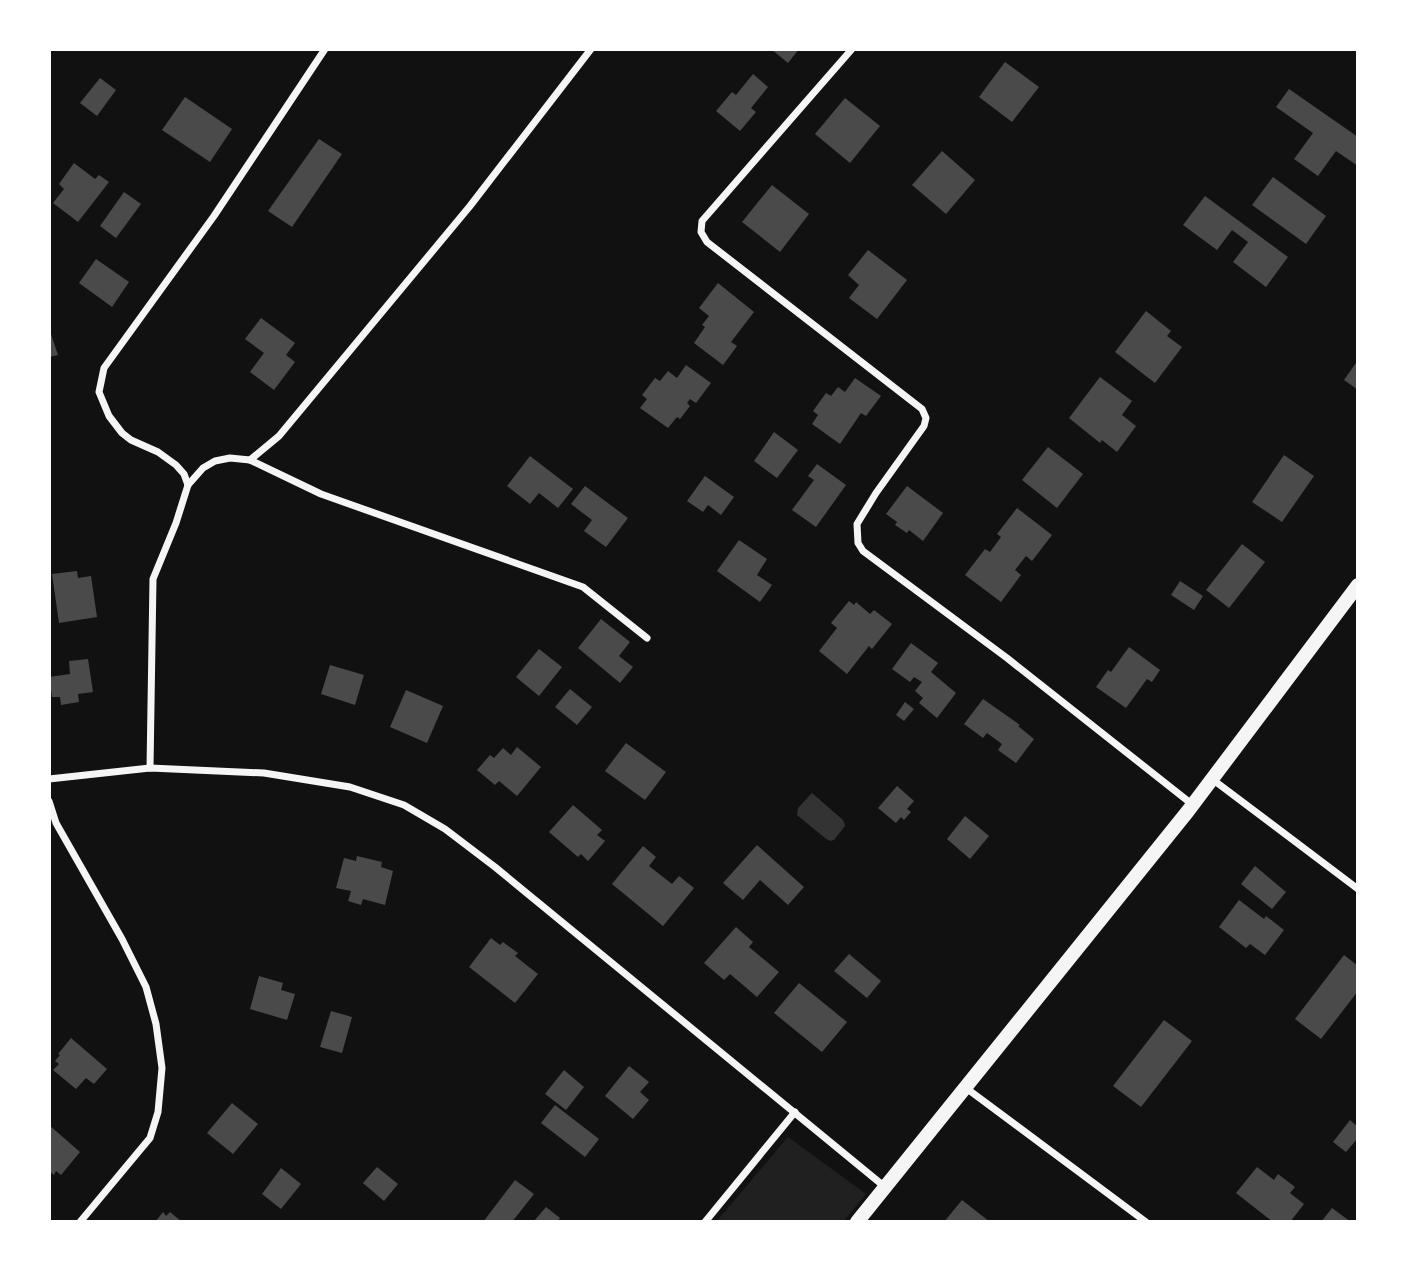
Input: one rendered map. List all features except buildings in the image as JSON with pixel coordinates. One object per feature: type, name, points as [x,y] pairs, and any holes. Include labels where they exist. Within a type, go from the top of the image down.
[{"type":"main road","points":[[857,1222],[1193,805],[1358,585]]},
{"type":"street","points":[[188,485],[184,474],[176,465],[158,452],[131,440],[109,416],[99,392],[104,369],[214,216],[325,49]]},
{"type":"street","points":[[250,460],[279,436],[470,206],[591,49]]},
{"type":"street","points":[[852,49],[702,221],[701,232],[707,242],[922,409],[926,418],[924,426],[856,524],[858,543],[863,551],[1007,658],[1193,805]]},
{"type":"street","points":[[150,768],[153,579],[188,485],[203,468],[215,461],[230,458],[250,460],[321,494],[583,587],[647,638]]},
{"type":"street","points":[[49,779],[150,768],[264,773],[350,788],[404,805],[445,830],[495,867],[885,1187]]},
{"type":"street","points":[[1212,779],[1358,889]]},
{"type":"street","points":[[49,801],[56,823],[146,987],[156,1024],[162,1068],[158,1112],[150,1138],[80,1222]]},
{"type":"street","points":[[966,1088],[1146,1222]]},
{"type":"street","points":[[705,1222],[795,1112]]},
{"type":"shaded area","points":[[812,793],[843,820],[845,826],[834,840],[825,838],[797,815],[798,808]]},
{"type":"shaded area","points":[[788,1137],[866,1194],[843,1222],[716,1222]]}]
